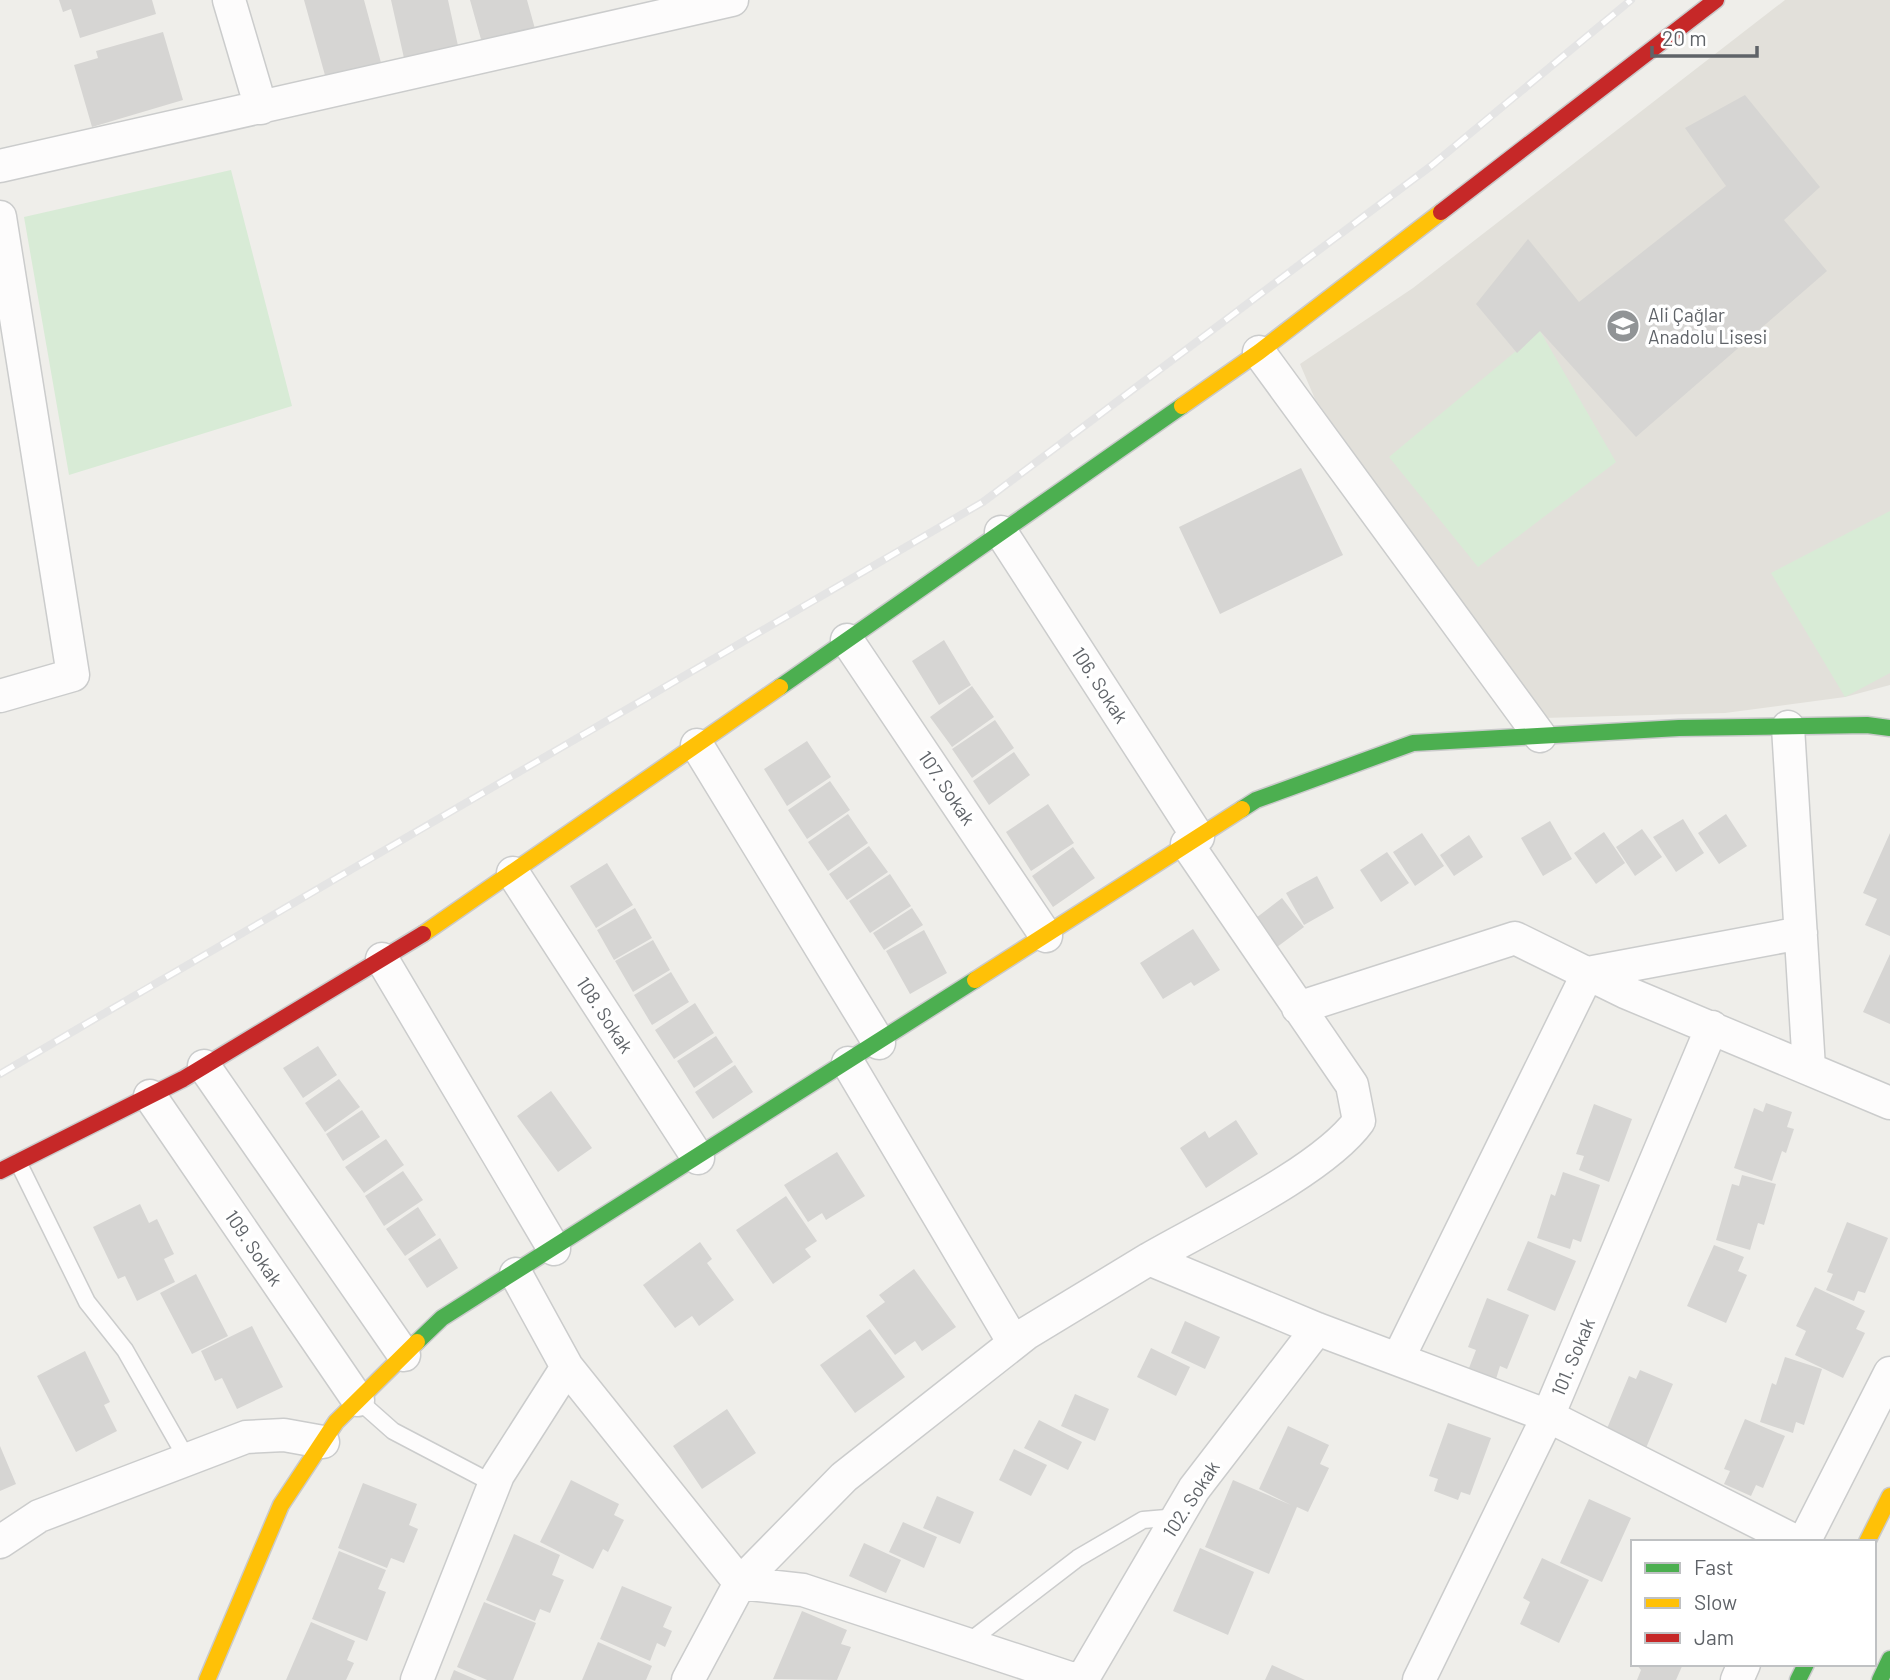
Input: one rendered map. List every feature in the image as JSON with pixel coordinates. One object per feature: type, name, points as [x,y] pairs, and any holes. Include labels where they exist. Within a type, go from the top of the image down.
[{"type":"street","points":[[229,0],[261,108]]},
{"type":"street","points":[[0,166],[732,0]]},
{"type":"street","points":[[0,1171],[204,1066],[445,921],[1259,352],[1716,0]]},
{"type":"street","points":[[0,217],[73,676],[0,696]]},
{"type":"street","points":[[1259,352],[1540,736]]},
{"type":"street","name":"106. Sokak","points":[[1001,533],[1298,1008],[1352,1085],[1359,1121],[1346,1138],[1294,1175],[1149,1259]]},
{"type":"street","name":"107. Sokak","points":[[847,640],[1046,936]]},
{"type":"street","points":[[1825,726],[1890,707]]},
{"type":"street","points":[[1788,727],[1810,1069]]},
{"type":"street","points":[[207,1680],[281,1505],[323,1442],[358,1400],[442,1318],[848,1063],[1256,800],[1413,743],[1679,728],[1890,728]]},
{"type":"street","points":[[697,745],[879,1043]]},
{"type":"street","name":"108. Sokak","points":[[513,873],[698,1158]]},
{"type":"street","points":[[1588,973],[1801,933]]},
{"type":"street","points":[[1298,1008],[1515,938],[1625,992],[1890,1103]]},
{"type":"street","points":[[382,958],[554,1250]]},
{"type":"street","points":[[1398,1359],[1588,973]]},
{"type":"street","name":"101. Sokak","points":[[1419,1680],[1548,1416],[1712,1027]]},
{"type":"street","points":[[848,1063],[1014,1343]]},
{"type":"street","points":[[204,1066],[404,1355]]},
{"type":"street","name":"109. Sokak","points":[[150,1096],[358,1400]]},
{"type":"street","points":[[688,1680],[740,1583],[844,1477],[1014,1343],[1149,1259],[1317,1329],[1548,1416],[1793,1540]]},
{"type":"street","points":[[516,1274],[567,1367],[740,1583],[803,1590],[966,1644],[1025,1672],[1076,1680]]},
{"type":"street","name":"102. Sokak","points":[[1083,1680],[1194,1489],[1317,1329]]},
{"type":"street","points":[[417,1680],[494,1484],[567,1367]]},
{"type":"street","points":[[1805,1540],[1890,1373]]},
{"type":"street","points":[[0,1542],[39,1516],[246,1437],[284,1435],[323,1442]]},
{"type":"street","points":[[1868,1540],[1890,1496]]},
{"type":"street","points":[[1880,1680],[1890,1659]]},
{"type":"lane","points":[[18,1162],[87,1302],[125,1350],[187,1459]]},
{"type":"lane","points":[[358,1400],[393,1431],[494,1484]]},
{"type":"lane","points":[[966,1644],[1078,1558],[1143,1520],[1178,1517]]},
{"type":"shaded area","name":"Ali Çağlar Anadolu Lisesi","points":[[1785,0],[1890,0],[1890,685],[1845,697],[1725,713],[1543,718],[1315,399],[1300,364],[1413,288]]},
{"type":"green space","points":[[231,170],[292,406],[69,475],[24,217]]},
{"type":"green space","points":[[1540,331],[1616,462],[1478,567],[1389,457]]},
{"type":"green space","points":[[1890,511],[1890,673],[1845,697],[1771,573]]},
{"type":"building","points":[[59,0],[152,0],[156,14],[80,38],[71,9],[63,12]]},
{"type":"building","points":[[304,0],[364,0],[383,70],[328,86]]},
{"type":"building","points":[[391,0],[448,0],[460,55],[406,67]]},
{"type":"building","points":[[470,0],[527,0],[537,36],[484,50]]},
{"type":"building","points":[[163,32],[183,100],[92,127],[74,65],[98,58],[96,51]]},
{"type":"building","points":[[1745,95],[1820,187],[1784,220],[1827,271],[1636,437],[1540,331],[1517,353],[1476,304],[1528,239],[1579,302],[1726,186],[1685,128]]},
{"type":"building","points":[[1301,468],[1343,555],[1220,614],[1179,527]]},
{"type":"building","points":[[944,640],[971,685],[939,705],[912,661]]},
{"type":"building","points":[[972,686],[994,717],[952,747],[930,717]]},
{"type":"building","points":[[995,720],[1014,748],[972,778],[952,749]]},
{"type":"building","points":[[807,741],[831,777],[787,806],[764,769]]},
{"type":"building","points":[[1014,752],[1030,775],[989,805],[973,781]]},
{"type":"building","points":[[830,781],[850,810],[807,839],[788,810]]},
{"type":"building","points":[[1048,804],[1074,843],[1031,871],[1006,832]]},
{"type":"building","points":[[848,814],[868,843],[828,871],[808,842]]},
{"type":"building","points":[[1726,814],[1747,846],[1719,864],[1698,833]]},
{"type":"building","points":[[1683,819],[1704,853],[1676,872],[1653,837]]},
{"type":"building","points":[[1550,821],[1572,859],[1543,876],[1521,838]]},
{"type":"building","points":[[1642,829],[1662,857],[1635,876],[1616,847]]},
{"type":"building","points":[[1604,832],[1625,863],[1596,884],[1574,853]]},
{"type":"building","points":[[1422,833],[1444,866],[1415,886],[1393,852]]},
{"type":"building","points":[[1890,833],[1890,936],[1865,925],[1877,899],[1863,893]]},
{"type":"building","points":[[1469,835],[1483,857],[1454,876],[1440,855]]},
{"type":"building","points":[[869,846],[888,872],[847,900],[829,874]]},
{"type":"building","points":[[1073,847],[1095,878],[1053,907],[1032,876]]},
{"type":"building","points":[[1387,852],[1409,883],[1381,902],[1360,870]]},
{"type":"building","points":[[607,863],[633,905],[596,928],[570,886]]},
{"type":"building","points":[[890,874],[911,906],[870,933],[849,901]]},
{"type":"building","points":[[1317,876],[1334,908],[1304,925],[1286,893]]},
{"type":"building","points":[[1282,898],[1304,927],[1277,947],[1256,918]]},
{"type":"building","points":[[635,908],[652,938],[614,960],[597,930]]},
{"type":"building","points":[[912,908],[923,925],[884,950],[873,933]]},
{"type":"building","points":[[1193,929],[1220,970],[1194,986],[1191,982],[1163,999],[1140,963]]},
{"type":"building","points":[[924,930],[947,973],[910,994],[886,951]]},
{"type":"building","points":[[653,940],[670,970],[633,992],[615,961]]},
{"type":"building","points":[[1890,954],[1890,1024],[1863,1012]]},
{"type":"building","points":[[671,972],[689,1002],[652,1025],[634,995]]},
{"type":"building","points":[[695,1003],[714,1033],[674,1059],[655,1030]]},
{"type":"building","points":[[716,1036],[733,1062],[694,1088],[677,1061]]},
{"type":"building","points":[[318,1046],[337,1075],[303,1098],[283,1068]]},
{"type":"building","points":[[735,1065],[753,1092],[713,1119],[695,1092]]},
{"type":"building","points":[[339,1079],[360,1107],[325,1132],[305,1103]]},
{"type":"building","points":[[551,1091],[592,1148],[558,1172],[517,1116]]},
{"type":"building","points":[[1766,1103],[1792,1112],[1787,1127],[1794,1129],[1786,1153],[1782,1151],[1772,1181],[1734,1168],[1754,1108],[1763,1112]]},
{"type":"building","points":[[1594,1104],[1632,1119],[1609,1182],[1579,1170],[1584,1156],[1576,1154]]},
{"type":"building","points":[[362,1110],[380,1137],[343,1161],[326,1134]]},
{"type":"building","points":[[1236,1120],[1258,1154],[1206,1188],[1180,1148],[1205,1131],[1209,1138]]},
{"type":"building","points":[[386,1139],[404,1165],[364,1193],[345,1167]]},
{"type":"building","points":[[837,1152],[865,1196],[826,1220],[822,1213],[808,1222],[784,1185]]},
{"type":"building","points":[[403,1171],[423,1200],[384,1226],[365,1196]]},
{"type":"building","points":[[1563,1172],[1600,1185],[1581,1242],[1573,1239],[1570,1249],[1537,1238],[1551,1194],[1555,1196]]},
{"type":"building","points":[[1742,1175],[1776,1184],[1764,1225],[1758,1223],[1750,1250],[1716,1240],[1732,1184],[1739,1186]]},
{"type":"building","points":[[786,1196],[817,1241],[805,1249],[811,1257],[773,1284],[736,1230]]},
{"type":"building","points":[[140,1204],[149,1223],[157,1219],[174,1254],[164,1259],[175,1282],[137,1301],[125,1276],[118,1279],[93,1227]]},
{"type":"building","points":[[418,1207],[436,1235],[405,1256],[386,1229]]},
{"type":"building","points":[[1847,1222],[1888,1238],[1865,1293],[1858,1291],[1854,1301],[1826,1290],[1833,1274],[1827,1272]]},
{"type":"building","points":[[440,1238],[458,1268],[427,1288],[408,1259]]},
{"type":"building","points":[[1528,1241],[1576,1261],[1555,1311],[1507,1290]]},
{"type":"building","points":[[700,1242],[712,1259],[707,1263],[734,1300],[699,1326],[692,1316],[675,1328],[643,1285]]},
{"type":"building","points":[[1714,1245],[1744,1257],[1738,1271],[1747,1275],[1726,1323],[1687,1306]]},
{"type":"building","points":[[914,1269],[956,1327],[922,1351],[915,1341],[895,1355],[866,1316],[885,1302],[879,1295]]},
{"type":"building","points":[[196,1274],[228,1336],[192,1354],[160,1293]]},
{"type":"building","points":[[1815,1287],[1865,1311],[1856,1329],[1865,1333],[1843,1378],[1795,1355],[1806,1331],[1796,1326]]},
{"type":"building","points":[[1487,1298],[1529,1315],[1507,1369],[1500,1366],[1496,1379],[1469,1368],[1476,1350],[1468,1347]]},
{"type":"building","points":[[1185,1321],[1220,1337],[1205,1369],[1171,1353]]},
{"type":"building","points":[[252,1326],[283,1387],[237,1409],[222,1378],[215,1381],[201,1351]]},
{"type":"building","points":[[870,1329],[905,1377],[855,1413],[820,1365]]},
{"type":"building","points":[[1151,1348],[1190,1367],[1176,1396],[1137,1377]]},
{"type":"building","points":[[85,1351],[110,1402],[104,1405],[117,1431],[76,1452],[37,1376]]},
{"type":"building","points":[[1785,1357],[1822,1369],[1804,1425],[1796,1422],[1793,1433],[1760,1422],[1772,1383],[1776,1385]]},
{"type":"building","points":[[1640,1370],[1673,1384],[1646,1448],[1606,1431],[1629,1376],[1636,1379]]},
{"type":"building","points":[[1075,1394],[1109,1409],[1095,1441],[1061,1426]]},
{"type":"building","points":[[727,1409],[756,1453],[702,1489],[673,1446]]},
{"type":"building","points":[[1745,1419],[1785,1436],[1763,1488],[1756,1485],[1751,1496],[1724,1484],[1730,1471],[1724,1469]]},
{"type":"building","points":[[1039,1420],[1082,1442],[1068,1470],[1024,1448]]},
{"type":"building","points":[[1448,1423],[1491,1438],[1470,1495],[1461,1492],[1458,1500],[1434,1491],[1438,1479],[1429,1476]]},
{"type":"building","points":[[1288,1426],[1329,1445],[1320,1464],[1329,1468],[1308,1512],[1297,1507],[1269,1574],[1205,1547],[1233,1480],[1291,1505],[1259,1489]]},
{"type":"building","points":[[0,1446],[16,1484],[0,1491]]},
{"type":"building","points":[[1014,1449],[1047,1465],[1031,1496],[999,1480]]},
{"type":"building","points":[[571,1480],[619,1504],[614,1515],[624,1520],[608,1552],[603,1549],[593,1569],[540,1542]]},
{"type":"building","points":[[363,1483],[417,1504],[409,1525],[418,1529],[404,1563],[391,1558],[387,1568],[338,1548]]},
{"type":"building","points":[[937,1496],[974,1512],[960,1544],[923,1528]]},
{"type":"building","points":[[1589,1499],[1631,1518],[1602,1582],[1560,1563]]},
{"type":"building","points":[[903,1522],[937,1537],[924,1568],[889,1552]]},
{"type":"building","points":[[514,1534],[560,1555],[552,1575],[564,1580],[550,1613],[540,1609],[535,1621],[486,1600]]},
{"type":"building","points":[[864,1543],[901,1560],[886,1593],[849,1576]]},
{"type":"building","points":[[1200,1548],[1254,1572],[1228,1635],[1173,1611]]},
{"type":"building","points":[[339,1551],[386,1570],[378,1589],[386,1592],[367,1641],[312,1619]]},
{"type":"building","points":[[1542,1558],[1589,1580],[1559,1643],[1520,1624],[1530,1602],[1523,1598]]},
{"type":"building","points":[[622,1586],[672,1607],[663,1627],[672,1631],[665,1647],[657,1643],[650,1661],[600,1639]]},
{"type":"building","points":[[484,1602],[536,1623],[513,1680],[487,1680],[457,1667]]},
{"type":"building","points":[[802,1611],[847,1630],[841,1644],[851,1647],[837,1680],[773,1679]]},
{"type":"building","points":[[311,1622],[355,1641],[347,1660],[354,1663],[346,1680],[286,1680]]},
{"type":"building","points":[[598,1642],[652,1666],[646,1680],[582,1680]]},
{"type":"building","points":[[1272,1665],[1305,1680],[1265,1680]]},
{"type":"building","points":[[1638,1666],[1682,1666],[1676,1680],[1637,1680],[1641,1670]]},
{"type":"building","points":[[454,1670],[477,1680],[450,1680]]},
{"type":"railway","points":[[0,1074],[983,502],[1431,166],[1631,0]]},
{"type":"traffic: fast","points":[[780,687],[1182,406]]},
{"type":"traffic: fast","points":[[1242,809],[1256,800],[1413,743],[1679,728],[1867,725],[1890,728]]},
{"type":"traffic: fast","points":[[417,1342],[442,1318],[975,980]]},
{"type":"traffic: fast","points":[[1880,1680],[1890,1659]]},
{"type":"traffic: fast","points":[[1798,1680],[1805,1666]]},
{"type":"traffic: slow","points":[[1182,406],[1259,352],[1441,212]]},
{"type":"traffic: slow","points":[[423,934],[780,687]]},
{"type":"traffic: slow","points":[[975,980],[1242,809]]},
{"type":"traffic: slow","points":[[207,1680],[281,1505],[336,1422],[417,1342]]},
{"type":"traffic: slow","points":[[1868,1540],[1890,1496]]},
{"type":"traffic: jam","points":[[1441,212],[1716,0]]},
{"type":"traffic: jam","points":[[0,1171],[183,1079],[423,934]]},
{"type":"place","name":"Ali Çağlar Anadolu Lisesi","points":[[1623,326]]}]
